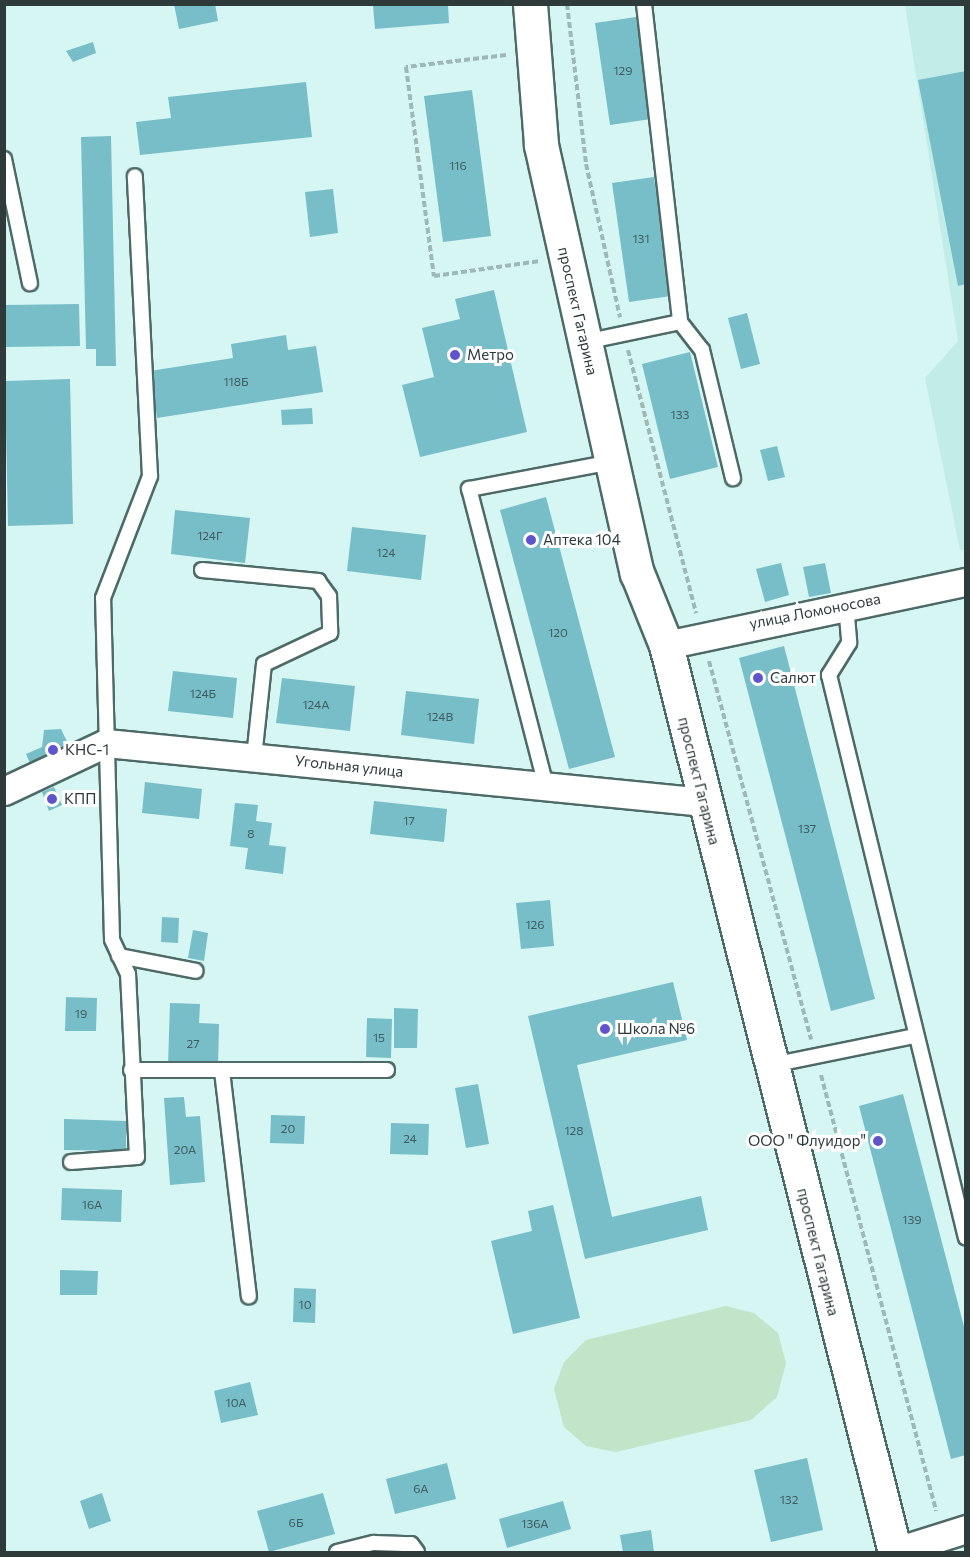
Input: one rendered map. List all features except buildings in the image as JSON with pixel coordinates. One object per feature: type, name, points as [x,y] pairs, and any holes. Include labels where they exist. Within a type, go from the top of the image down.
[{"type":"main road","name":"проспект Гагарина","points":[[530,4],[542,145],[637,573],[666,645],[894,1552]]},
{"type":"street","name":"улица Ломоносова","points":[[666,645],[701,633],[966,582]]},
{"type":"street","name":"Угольная улица","points":[[106,743],[704,802]]},
{"type":"street","points":[[4,791],[106,743]]},
{"type":"street","points":[[894,1552],[954,1532]]},
{"type":"lane","points":[[644,4],[680,322],[702,351],[733,478]]},
{"type":"lane","points":[[4,159],[30,283]]},
{"type":"lane","points":[[71,1162],[137,1157],[128,974],[112,939],[103,598],[150,476],[135,176]]},
{"type":"lane","points":[[585,342],[680,322]]},
{"type":"lane","points":[[546,786],[469,489],[612,462]]},
{"type":"lane","points":[[202,570],[318,581],[329,596],[330,633],[264,664],[254,757]]},
{"type":"lane","points":[[846,605],[849,643],[829,675],[966,1238]]},
{"type":"lane","points":[[119,956],[196,972]]},
{"type":"lane","points":[[770,1065],[817,1058],[915,1036]]},
{"type":"lane","points":[[131,1070],[387,1070]]},
{"type":"lane","points":[[222,1071],[249,1296]]},
{"type":"lane","points":[[337,1552],[374,1543],[411,1544],[417,1552]]},
{"type":"path","points":[[567,4],[586,164],[623,333],[701,633],[817,1058],[954,1532]]},
{"type":"path","points":[[534,52],[406,67],[434,276],[566,257]]},
{"type":"shaded area","points":[[905,5],[965,5],[966,549],[960,550],[925,378],[958,341]]},
{"type":"shaded area","points":[[726,1306],[754,1313],[778,1333],[786,1363],[777,1397],[751,1420],[616,1452],[586,1446],[564,1427],[554,1389],[564,1362],[586,1340]]},
{"type":"place","name":"Метро","points":[[455,355]]},
{"type":"place","name":"Аптека 104","points":[[531,540]]},
{"type":"place","name":"Салют","points":[[758,678]]},
{"type":"place","name":"КНС-1","points":[[53,750]]},
{"type":"place","name":"КПП","points":[[52,799]]},
{"type":"place","name":"Школа №6","points":[[605,1029]]},
{"type":"place","name":"ООО \" Флуидор\"","points":[[878,1141]]}]
